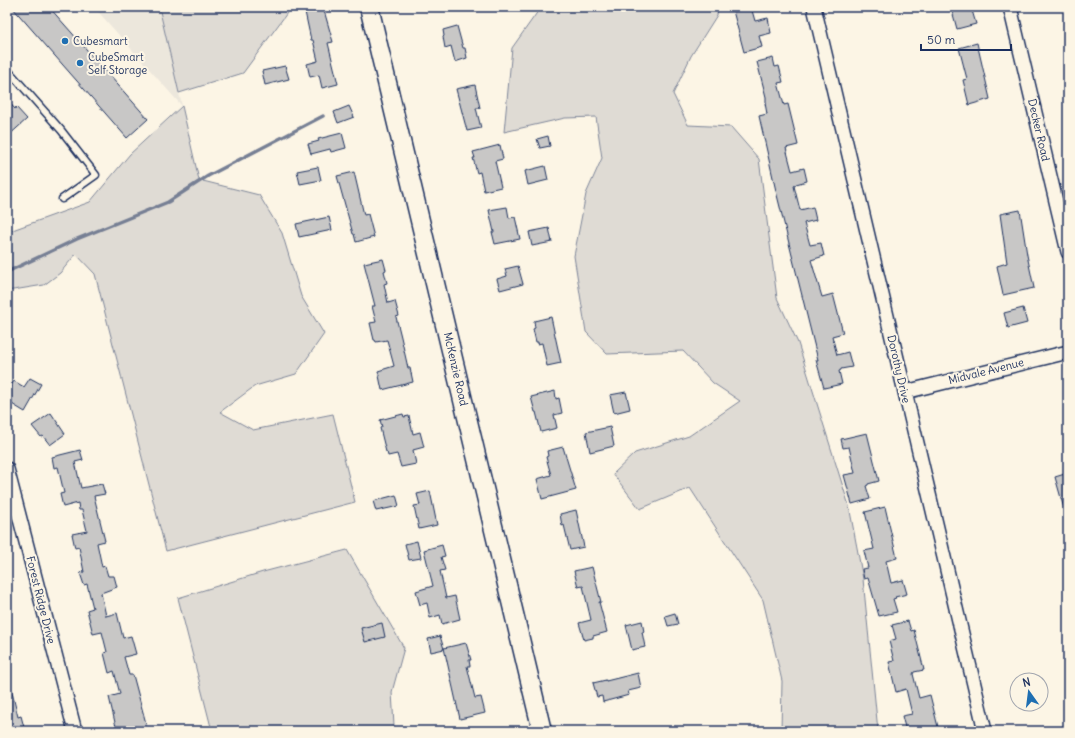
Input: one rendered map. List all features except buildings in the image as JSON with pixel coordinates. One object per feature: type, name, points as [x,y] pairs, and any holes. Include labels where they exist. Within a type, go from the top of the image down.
[{"type":"street","name":"McKenzie Road","points":[[369,7],[542,731]]},
{"type":"street","name":"Dorothy Drive","points":[[814,7],[904,392],[986,731]]},
{"type":"street","name":"Decker Road","points":[[1010,7],[1068,252]]},
{"type":"street","name":"Midvale Avenue","points":[[904,392],[1068,352]]},
{"type":"street","name":"Forest Ridge Drive","points":[[7,469],[74,731]]},
{"type":"lane","points":[[7,69],[96,175],[62,199]]},
{"type":"shaded area","points":[[94,7],[159,7],[182,106]]},
{"type":"shaded area","points":[[159,7],[286,7],[287,13],[243,73],[179,93]]},
{"type":"shaded area","points":[[541,7],[718,7],[717,15],[691,56],[673,94],[688,125],[731,127],[759,159],[777,298],[798,343],[849,506],[863,579],[878,731],[781,731],[782,681],[763,600],[690,488],[640,509],[613,474],[635,453],[689,436],[740,401],[713,383],[683,351],[607,354],[586,332],[574,256],[586,194],[602,158],[596,117],[565,118],[504,132],[512,48]]},
{"type":"shaded area","points":[[182,106],[199,180],[259,195],[282,233],[301,296],[324,334],[296,374],[255,386],[220,412],[253,430],[333,414],[355,502],[166,551],[95,274],[76,254],[60,273],[44,285],[7,291],[7,232],[90,202],[130,154]]},
{"type":"shaded area","points":[[347,550],[404,648],[392,692],[394,726],[397,731],[212,731],[178,598],[263,572]]},
{"type":"waterway","points":[[7,272],[77,239],[168,202],[208,176],[323,116]]},
{"type":"place","name":"Cubesmart","points":[[65,41]]},
{"type":"place","name":"CubeSmart Self Storage","points":[[80,63]]}]
